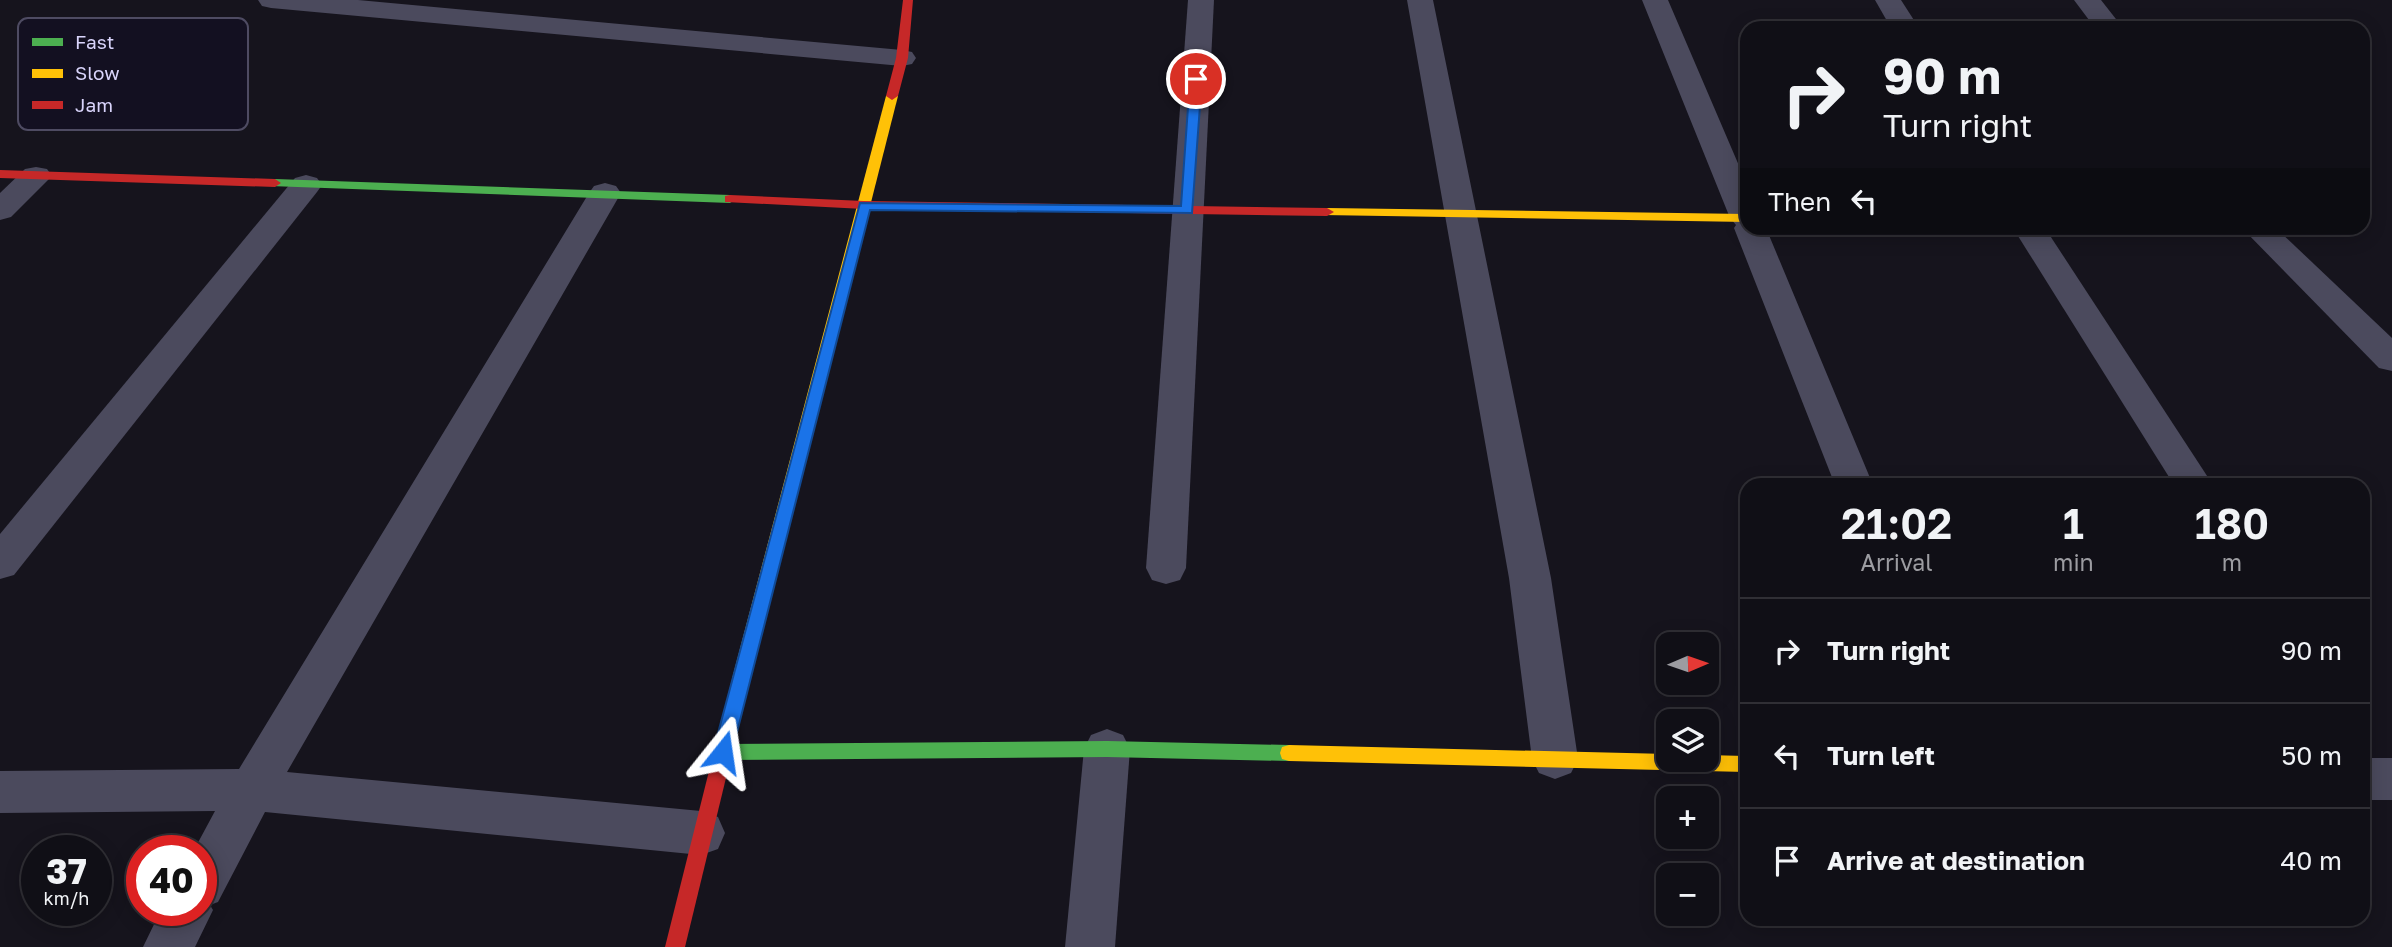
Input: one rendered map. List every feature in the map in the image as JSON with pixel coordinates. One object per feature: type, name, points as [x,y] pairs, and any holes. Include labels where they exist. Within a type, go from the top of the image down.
[{"type":"street","points":[[271,0],[902,58]]},
{"type":"street","points":[[675,947],[701,833],[902,58],[908,0]]},
{"type":"street","points":[[1166,568],[1201,0]]},
{"type":"street","points":[[1420,0],[1530,578],[1555,759]]},
{"type":"street","points":[[1656,0],[1740,203]]},
{"type":"street","points":[[1888,0],[1901,21]]},
{"type":"street","points":[[2087,0],[2104,21]]},
{"type":"street","points":[[0,174],[605,193],[864,205],[1740,218]]},
{"type":"street","points":[[0,210],[36,176]]},
{"type":"street","points":[[0,563],[306,185]]},
{"type":"street","points":[[217,855],[252,790],[605,193]]},
{"type":"street","points":[[1753,235],[1851,478]]},
{"type":"street","points":[[2033,235],[2189,478]]},
{"type":"street","points":[[2265,235],[2392,359]]},
{"type":"street","points":[[723,752],[1107,749],[1740,764]]},
{"type":"street","points":[[1090,947],[1107,749]]},
{"type":"street","points":[[2370,779],[2392,779]]},
{"type":"street","points":[[0,792],[252,790],[701,833]]},
{"type":"street","points":[[168,947],[179,926]]},
{"type":"traffic: fast","points":[[275,183],[730,199]]},
{"type":"traffic: fast","points":[[723,752],[1107,749],[1289,753]]},
{"type":"traffic: slow","points":[[741,679],[892,96]]},
{"type":"traffic: slow","points":[[1327,212],[1740,218]]},
{"type":"traffic: slow","points":[[1289,753],[1740,764]]},
{"type":"traffic: jam","points":[[892,96],[902,58],[908,0]]},
{"type":"traffic: jam","points":[[0,174],[275,183]]},
{"type":"traffic: jam","points":[[730,199],[864,205],[1327,212]]},
{"type":"traffic: jam","points":[[675,947],[741,679]]},
{"type":"route","points":[[723,752],[864,205],[1187,210],[1196,79]]}]
